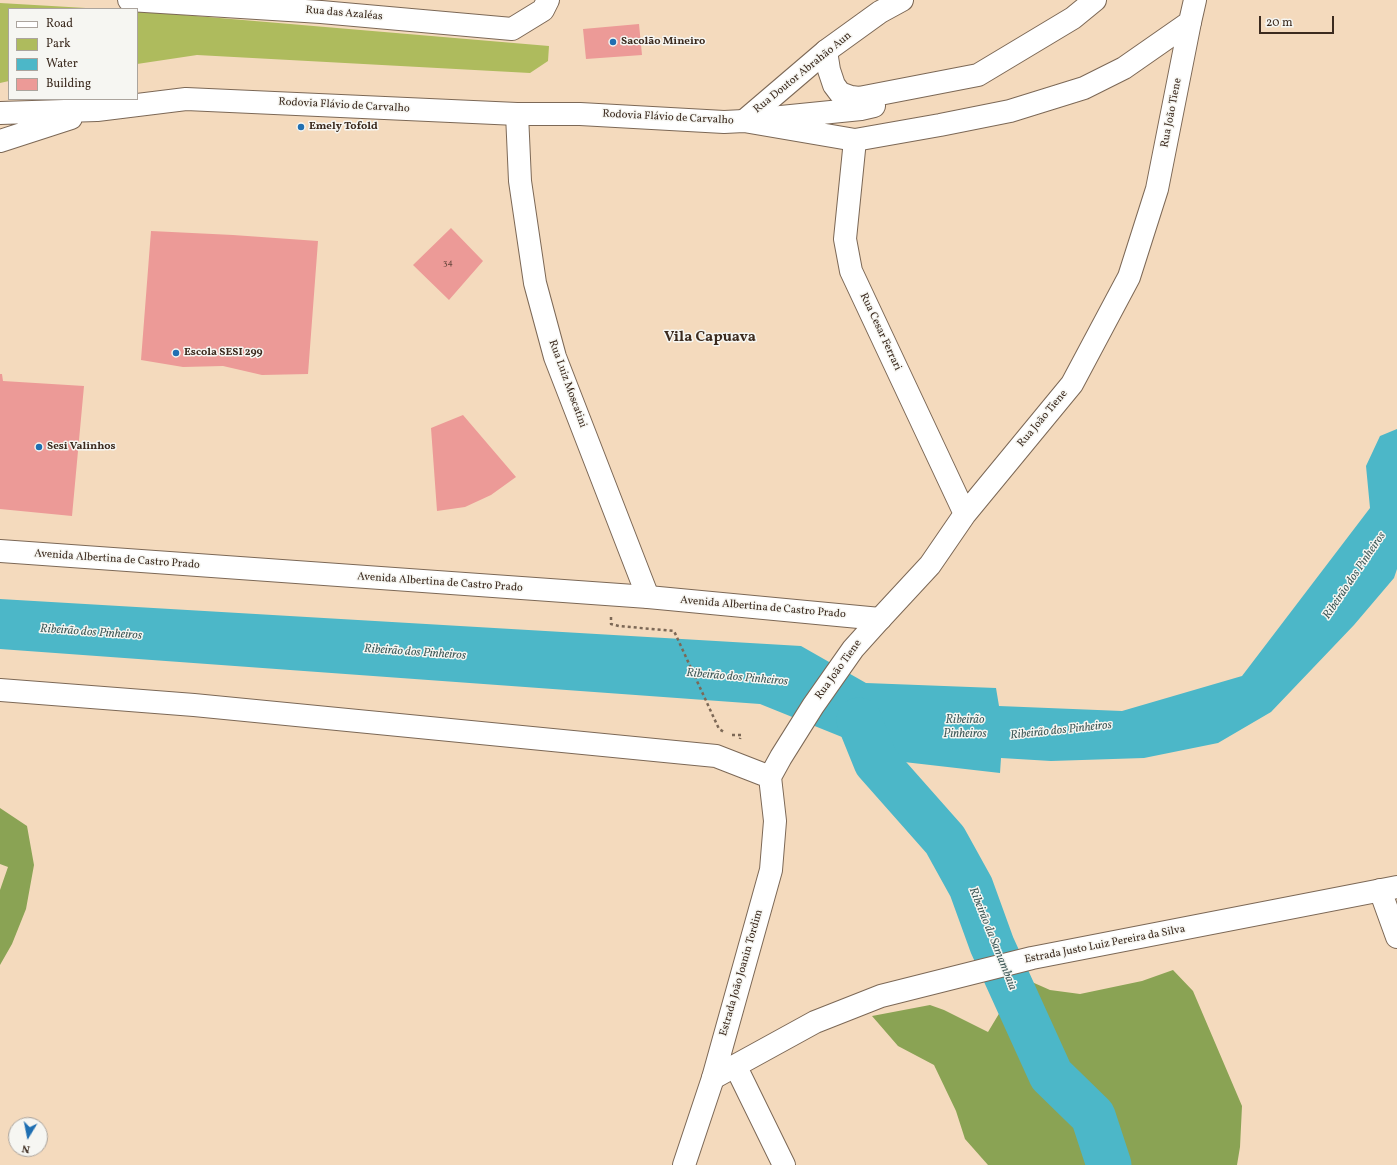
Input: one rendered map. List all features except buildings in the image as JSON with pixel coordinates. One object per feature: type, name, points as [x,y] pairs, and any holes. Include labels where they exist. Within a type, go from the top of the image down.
[{"type":"main road","name":"Rua das Azaléas","points":[[129,0],[321,12],[512,29],[543,10],[548,0]]},
{"type":"main road","name":"Rua Doutor Abrahão Aun","points":[[744,121],[826,52],[880,12],[902,0]]},
{"type":"main road","points":[[744,121],[861,109],[912,99],[978,75],[1073,18],[1095,0]]},
{"type":"main road","points":[[1184,0],[1190,22]]},
{"type":"main road","points":[[1190,22],[1195,0]]},
{"type":"main road","name":"Rodovia Flávio de Carvalho","points":[[0,113],[97,110],[186,99],[517,114],[580,114],[724,122],[744,121],[855,140],[1010,111],[1084,88],[1124,68],[1190,22]]},
{"type":"main road","name":"Rua João Tiene","points":[[770,777],[813,706],[853,649],[930,565],[965,514],[1072,384],[1129,277],[1157,189],[1190,22]]},
{"type":"main road","points":[[826,52],[829,70],[834,85],[840,93],[851,97],[859,98],[978,75]]},
{"type":"main road","name":"Rua Cesar Ferrari","points":[[861,109],[855,140],[845,239],[851,272],[965,514]]},
{"type":"main road","name":"Rodovia Flávio de Carvalho","points":[[0,141],[97,110]]},
{"type":"main road","name":"Rua Luiz Moscatini","points":[[517,114],[520,181],[535,283],[554,357],[648,597]]},
{"type":"main road","name":"Avenida Albertina de Castro Prado","points":[[0,551],[648,597],[880,619]]},
{"type":"main road","points":[[0,690],[202,706],[716,756],[770,777]]},
{"type":"main road","name":"Estrada João Joanin Tordim","points":[[684,1165],[713,1078],[771,870],[775,821],[770,777]]},
{"type":"main road","points":[[1388,889],[1397,936]]},
{"type":"main road","name":"Estrada Justo Luiz Pereira da Silva","points":[[713,1078],[815,1022],[881,996],[1032,958],[1388,889]]},
{"type":"main road","points":[[736,1066],[784,1165]]},
{"type":"path","points":[[609,595],[611,624],[674,631],[720,729],[729,736],[741,735]]},
{"type":"green space","points":[[0,3],[86,8],[8,8],[8,81],[0,83]]},
{"type":"green space","points":[[138,11],[549,46],[548,61],[530,73],[197,55],[138,64]]},
{"type":"green space","points":[[0,808],[27,826],[34,865],[26,909],[12,944],[0,965],[0,890],[8,867],[0,864]]},
{"type":"green space","points":[[1173,970],[1193,991],[1242,1106],[1240,1147],[1237,1165],[988,1165],[965,1139],[956,1111],[934,1065],[898,1046],[872,1016],[930,1005],[944,1010],[988,1032],[1000,1012],[1007,971],[1050,990],[1080,994],[1142,981]]},
{"type":"water","name":"Ribeirão Pinheiros","points":[[1397,429],[1397,569],[1394,578],[1354,625],[1271,712],[1218,743],[1144,758],[1051,761],[1001,758],[1000,773],[904,762],[760,704],[0,649],[0,599],[801,646],[866,683],[996,688],[999,706],[1122,711],[1242,676],[1370,508],[1366,466],[1380,436]]},
{"type":"waterway","name":"Ribeirão da Samambaia","points":[[859,720],[876,762],[945,840],[971,887],[992,945],[1051,1075],[1093,1116],[1109,1165]]},
{"type":"place","name":"Sacolão Mineiro","points":[[613,42]]},
{"type":"place","name":"Emely Tofold","points":[[301,127]]},
{"type":"place","name":"Escola SESI 299","points":[[176,353]]},
{"type":"place","name":"Sesi Valinhos","points":[[39,447]]},
{"type":"district","name":"Vila Capuava","points":[[710,338]]},
{"type":"water label","name":"Ribeirão dos Pinheiros","points":[[1355,576]]},
{"type":"water label","name":"Ribeirão dos Pinheiros","points":[[91,633]]},
{"type":"water label","name":"Ribeirão dos Pinheiros","points":[[415,653]]},
{"type":"water label","name":"Ribeirão dos Pinheiros","points":[[737,678]]},
{"type":"water label","name":"Ribeirão dos Pinheiros","points":[[1061,731]]}]
